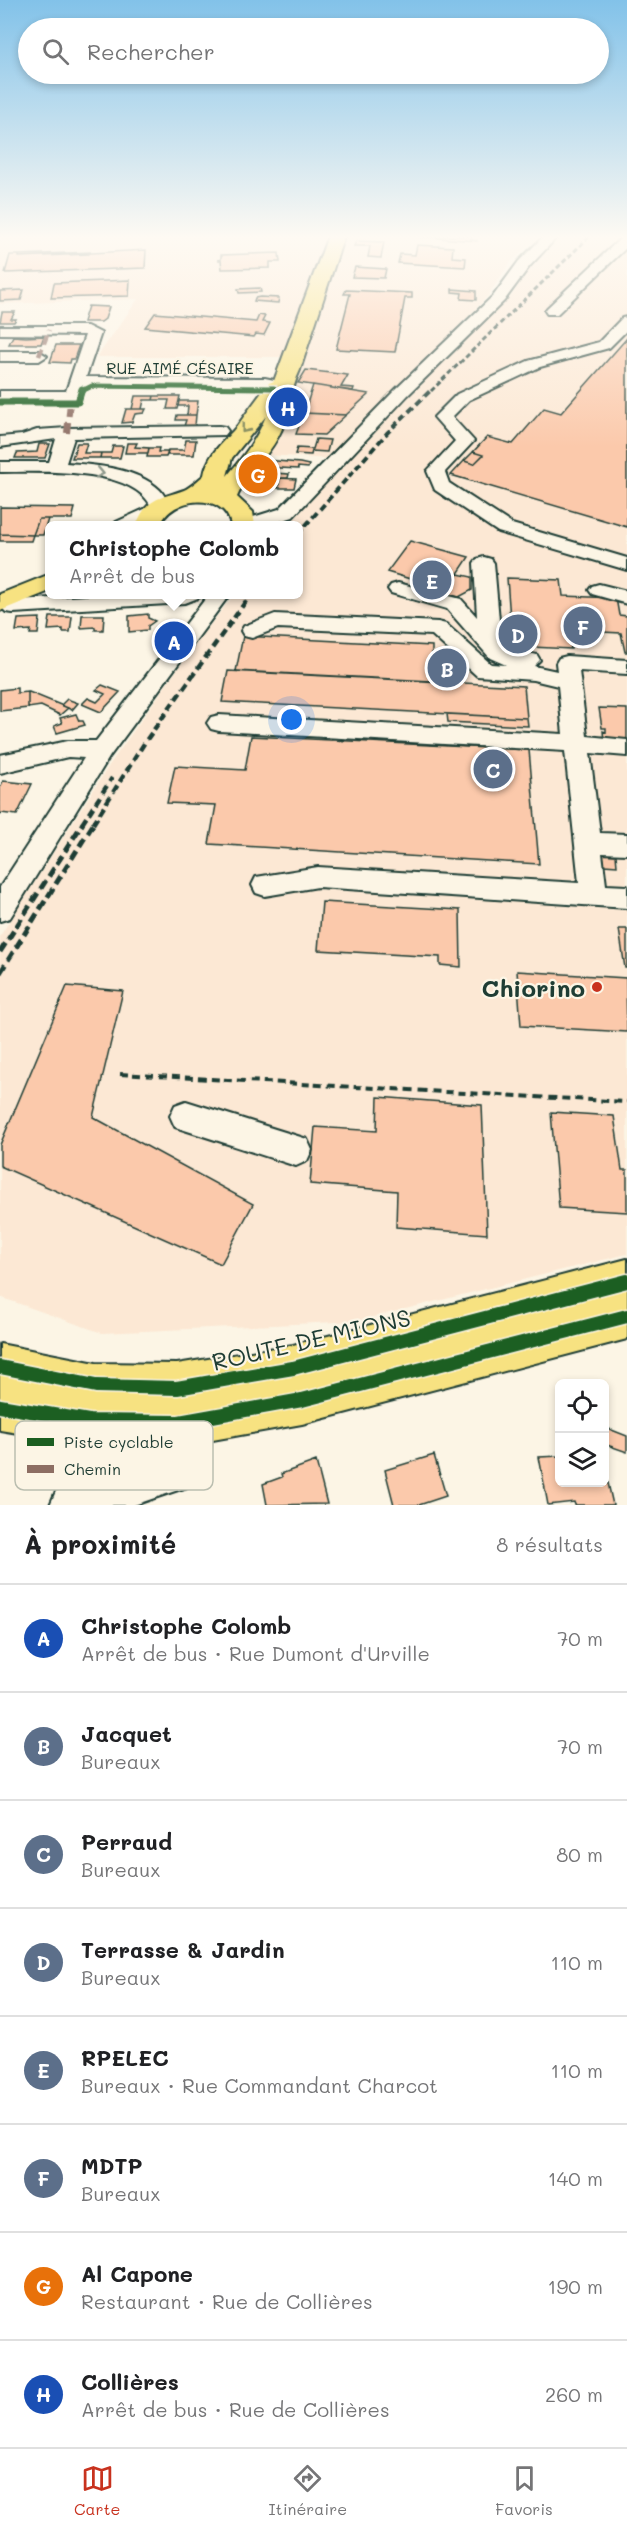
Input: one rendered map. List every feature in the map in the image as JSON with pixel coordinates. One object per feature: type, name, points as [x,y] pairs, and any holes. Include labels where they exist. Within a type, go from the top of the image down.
[{"type":"main road","points":[[238,515],[231,485],[255,457],[271,431],[283,396],[282,386],[290,370],[312,306]]},
{"type":"main road","points":[[193,495],[215,478],[217,464],[222,455],[244,431],[274,388],[282,386]]},
{"type":"main road","points":[[154,514],[176,498],[207,495],[238,515]]},
{"type":"main road","points":[[4,602],[45,584]]},
{"type":"main road","name":"ROUTE DE MIONS","points":[[185,1421],[302,1400],[429,1349],[627,1281]]},
{"type":"main road","name":"ROUTE DE MIONS","points":[[429,1349],[627,1316]]},
{"type":"main road","name":"ROUTE DE MIONS","points":[[5,1385],[89,1421]]},
{"type":"street","points":[[238,515],[286,513],[402,392],[491,306]]},
{"type":"street","points":[[552,311],[557,306]]},
{"type":"street","points":[[627,321],[604,345],[534,364],[464,397],[442,417],[465,441],[436,471],[441,486],[505,528],[627,564]]},
{"type":"street","points":[[0,351],[4,330],[78,330],[93,333],[74,389]]},
{"type":"street","points":[[0,356],[39,356]]},
{"type":"street","name":"RUE AIMÉ CÉSAIRE","points":[[0,396],[74,389],[265,382],[282,386]]},
{"type":"street","points":[[0,442],[25,440],[37,435],[67,433],[219,431]]},
{"type":"street","points":[[56,467],[67,433]]},
{"type":"street","points":[[0,467],[56,467],[84,470],[137,483],[154,494],[154,514],[134,521]]},
{"type":"street","points":[[484,563],[490,643]]},
{"type":"street","points":[[398,589],[454,604],[490,643],[496,654],[568,672]]},
{"type":"street","points":[[598,590],[627,598]]},
{"type":"street","points":[[4,602],[13,607],[151,599]]},
{"type":"street","points":[[0,910],[102,750],[216,599]]},
{"type":"street","points":[[252,631],[275,621],[438,629],[485,671],[533,673],[627,667]]},
{"type":"street","points":[[568,672],[594,895]]},
{"type":"street","points":[[219,723],[533,740],[627,748]]},
{"type":"street","points":[[0,764],[68,750],[102,750]]},
{"type":"street","points":[[588,842],[627,844]]},
{"type":"street","points":[[265,885],[318,877],[627,897]]},
{"type":"street","points":[[186,1116],[296,1150]]},
{"type":"street","points":[[70,1505],[118,1490]]},
{"type":"path","points":[[120,1074],[627,1102]]},
{"type":"shaded area","points":[[133,306],[478,306],[330,459],[267,455],[285,425],[304,357],[97,357]]},
{"type":"shaded area","points":[[500,306],[627,306],[627,1254],[357,1321],[102,1333],[0,1297],[0,936],[110,764],[198,640],[231,599],[303,599],[303,521],[292,521],[369,432]]},
{"type":"building","points":[[88,306],[109,307],[105,319],[101,322],[83,322]]},
{"type":"building","points":[[347,306],[403,306],[395,352],[336,349]]},
{"type":"building","points":[[2,312],[15,312],[11,319],[16,319],[14,322],[0,322]]},
{"type":"building","points":[[155,313],[256,322],[259,315],[265,316],[262,322],[270,323],[264,335],[256,334],[254,337],[145,327]]},
{"type":"building","points":[[13,336],[44,336],[41,344],[9,344]]},
{"type":"building","points":[[627,338],[627,527],[451,475],[464,461],[474,464],[483,455],[473,452],[487,437],[513,444],[544,408],[561,413]]},
{"type":"building","points":[[56,345],[79,345],[70,363],[50,362]]},
{"type":"building","points":[[306,370],[348,375],[341,387],[354,388],[353,391],[298,383]]},
{"type":"building","points":[[313,385],[369,394],[346,415],[304,413]]},
{"type":"building","points":[[135,396],[154,396],[153,400],[144,400],[142,409],[132,409]]},
{"type":"building","points":[[154,396],[180,396],[177,409],[167,409],[169,400],[153,400]]},
{"type":"building","points":[[179,401],[198,401],[196,415],[187,415],[188,406],[178,406]]},
{"type":"building","points":[[126,409],[146,409],[144,413],[135,414],[132,422],[122,423]]},
{"type":"building","points":[[304,413],[346,415],[324,435],[296,434]]},
{"type":"building","points":[[177,415],[196,415],[195,426],[184,426],[186,420],[176,420]]},
{"type":"building","points":[[316,439],[330,440],[327,452],[312,451],[311,455],[295,454],[297,448],[313,449]]},
{"type":"building","points":[[186,440],[196,440],[194,455],[167,455],[168,450],[184,450]]},
{"type":"building","points":[[77,443],[87,443],[84,453],[101,453],[100,458],[72,458]]},
{"type":"building","points":[[127,443],[137,443],[135,447],[149,448],[148,453],[125,453]]},
{"type":"building","points":[[39,444],[50,444],[45,458],[15,458],[17,453],[37,452]]},
{"type":"building","points":[[113,446],[123,446],[120,458],[100,458],[101,453],[111,453]]},
{"type":"building","points":[[149,448],[159,448],[158,452],[168,452],[166,457],[147,457]]},
{"type":"building","points":[[473,452],[483,455],[474,464],[464,461]]},
{"type":"building","points":[[265,460],[309,465],[308,468],[298,467],[298,469],[263,467]]},
{"type":"building","points":[[255,472],[289,474],[288,478],[280,478],[253,476]]},
{"type":"building","points":[[280,478],[296,479],[294,488],[278,488]]},
{"type":"building","points":[[0,507],[75,508],[72,519],[39,519],[33,535],[0,534]]},
{"type":"building","points":[[39,519],[48,519],[45,521],[43,535],[33,535]]},
{"type":"building","points":[[0,534],[33,535],[31,541],[0,541]]},
{"type":"building","points":[[410,541],[469,557],[447,590],[387,572]]},
{"type":"building","points":[[458,574],[472,577],[472,590],[459,597],[444,593]]},
{"type":"building","points":[[507,578],[561,580],[563,596],[616,598],[619,615],[627,616],[627,652],[625,652],[621,633],[568,630],[571,649],[512,646]]},
{"type":"building","points":[[148,614],[148,618],[155,621],[148,626],[148,630],[129,632],[129,616]]},
{"type":"building","points":[[82,615],[104,615],[103,630],[95,630],[95,627],[81,628]]},
{"type":"building","points":[[50,617],[72,617],[70,632],[63,632],[63,629],[48,630]]},
{"type":"building","points":[[40,618],[38,634],[30,634],[31,630],[16,631],[18,619]]},
{"type":"building","points":[[243,636],[432,646],[432,681],[236,671]]},
{"type":"building","points":[[228,671],[524,686],[527,718],[222,702]]},
{"type":"building","points":[[102,685],[120,692],[101,712],[82,704],[88,698],[97,702],[105,694],[96,690]]},
{"type":"building","points":[[17,688],[17,693],[28,692],[28,708],[0,711],[0,690]]},
{"type":"building","points":[[28,692],[68,708],[60,715],[41,706],[28,708]]},
{"type":"building","points":[[67,699],[78,703],[72,710],[61,705]]},
{"type":"building","points":[[599,708],[627,709],[627,742],[604,741],[603,731],[606,732],[606,728],[602,728]]},
{"type":"building","points":[[76,714],[79,721],[83,721],[85,725],[57,733],[54,726],[62,723],[60,718]]},
{"type":"building","points":[[447,714],[527,718],[528,726],[448,722]]},
{"type":"building","points":[[251,736],[529,750],[539,864],[209,844],[216,805],[167,803],[175,766],[245,770]]},
{"type":"building","points":[[3,781],[32,784],[17,815],[1,813],[0,815],[0,788]]},
{"type":"building","points":[[603,854],[616,855],[617,866],[604,865]]},
{"type":"building","points":[[322,902],[460,910],[461,967],[440,965],[440,957],[318,950]]},
{"type":"building","points":[[619,929],[627,929],[627,968],[625,968]]},
{"type":"building","points":[[517,971],[626,978],[627,1032],[521,1026]]},
{"type":"building","points":[[67,986],[123,991],[93,1117],[253,1204],[221,1264],[0,1166],[0,1145]]},
{"type":"building","points":[[378,1097],[482,1105],[487,1234],[396,1227],[397,1191],[310,1184],[315,1127],[377,1131]]},
{"type":"building","points":[[551,1112],[614,1116],[622,1170],[627,1170],[627,1212],[559,1208]]},
{"type":"building","points":[[609,1429],[627,1436],[627,1452],[609,1446]]},
{"type":"building","points":[[434,1455],[446,1496],[419,1505],[394,1505],[385,1470]]},
{"type":"building","points":[[555,1456],[555,1487],[609,1487],[613,1505],[575,1505],[574,1502],[548,1505],[539,1457]]},
{"type":"building","points":[[316,1461],[327,1504],[267,1505],[263,1484],[282,1477],[281,1474]]},
{"type":"railway","points":[[431,391],[518,306]]},
{"type":"railway","points":[[303,528],[387,433],[432,389]]},
{"type":"railway","points":[[93,824],[145,742],[247,599]]},
{"type":"railway","points":[[82,824],[112,778]]},
{"type":"railway","points":[[0,952],[83,823]]},
{"type":"railway","points":[[0,973],[94,823]]},
{"type":"marked path","points":[[39,356],[49,330]]},
{"type":"marked path","points":[[67,433],[70,402]]},
{"type":"cycle path","points":[[0,402],[78,402],[82,389],[92,386],[274,388]]},
{"type":"cycle path","points":[[0,1367],[96,1386],[177,1388],[293,1368],[627,1281]]},
{"type":"cycle path","points":[[185,1421],[302,1400],[627,1316]]},
{"type":"cycle path","points":[[0,1406],[89,1421]]},
{"type":"place","name":"Collières","points":[[288,407]]},
{"type":"place","name":"Al Capone","points":[[258,474]]},
{"type":"place","name":"RPELEC","points":[[432,580]]},
{"type":"place","name":"MDTP","points":[[583,626]]},
{"type":"place","name":"Terrasse & Jardin","points":[[518,634]]},
{"type":"place","name":"Christophe Colomb","points":[[174,641]]},
{"type":"place","name":"Jacquet","points":[[447,668]]},
{"type":"place","name":"Perraud","points":[[493,769]]},
{"type":"place","name":"Chiorino","points":[[597,987]]}]
